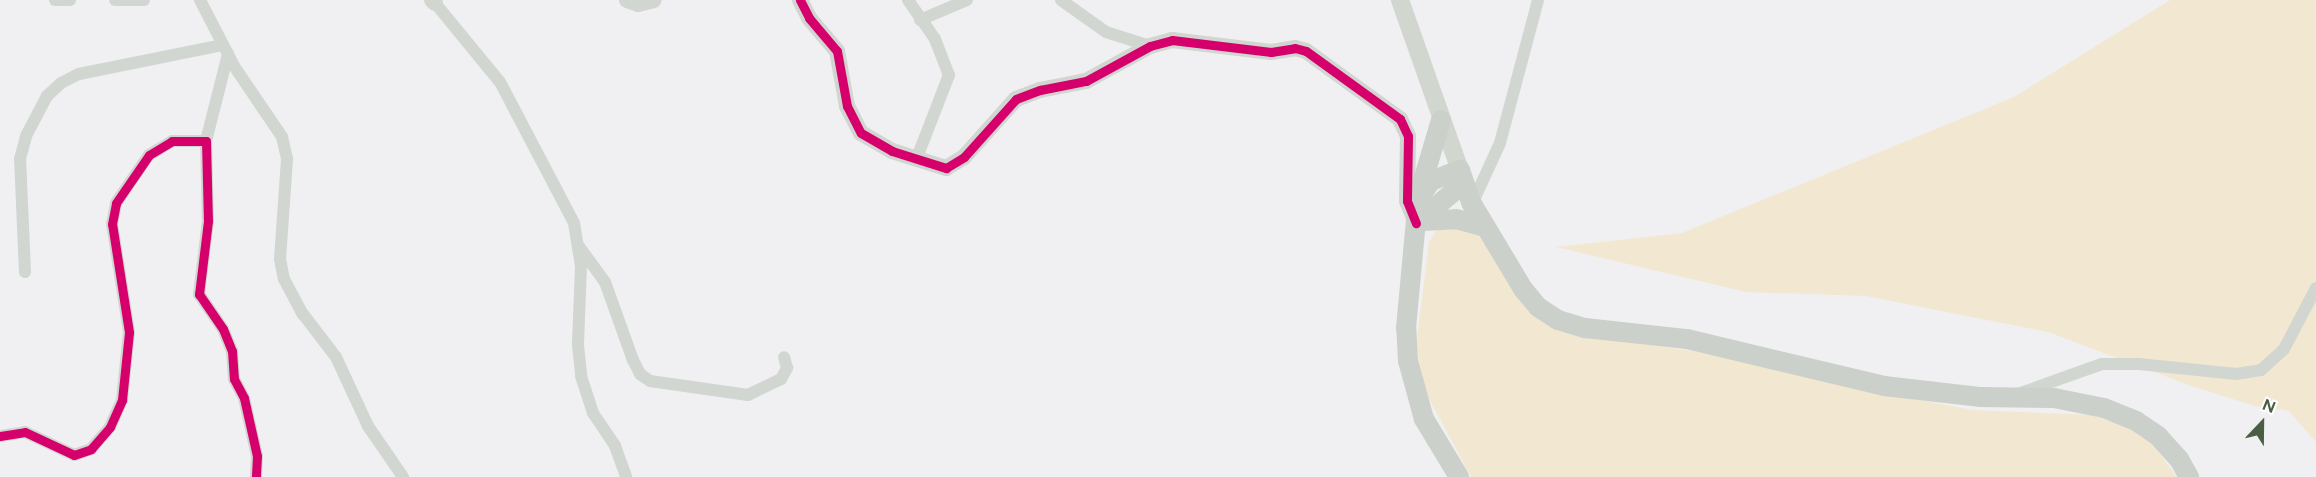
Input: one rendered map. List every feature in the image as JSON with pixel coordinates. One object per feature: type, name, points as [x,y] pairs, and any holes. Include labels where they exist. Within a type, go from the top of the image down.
[{"type":"main road","points":[[1400,0],[1472,204],[1523,289],[1538,308],[1558,320],[1585,328],[1687,339],[1884,386],[1942,394],[2012,397],[2084,404],[2136,421],[2179,459],[2189,477]]},
{"type":"main road","points":[[1441,120],[1418,199],[1419,222],[1407,292],[1408,360],[1424,419],[1459,477]]},
{"type":"main road","points":[[1419,222],[1462,176]]},
{"type":"main road","points":[[1418,199],[1431,181],[1462,176]]},
{"type":"main road","points":[[1419,222],[1456,219],[1486,227]]},
{"type":"street","points":[[54,0],[70,0]]},
{"type":"street","points":[[114,0],[144,0]]},
{"type":"street","points":[[200,0],[225,50],[278,126],[286,150],[280,260],[284,279],[303,314],[336,357],[368,426],[403,477]]},
{"type":"street","points":[[627,0],[638,4],[654,0]]},
{"type":"street","points":[[800,0],[809,18],[837,51],[847,106],[856,127],[876,144],[916,160],[952,166],[1016,99],[1086,81],[1150,46],[1172,40],[1271,52],[1295,48],[1319,57],[1388,107],[1405,127],[1407,201],[1419,222]]},
{"type":"street","points":[[908,0],[934,39],[949,75],[916,160]]},
{"type":"street","points":[[920,20],[967,0]]},
{"type":"street","points":[[1061,0],[1106,32],[1150,46]]},
{"type":"street","points":[[1472,204],[1500,143],[1538,0]]},
{"type":"street","points":[[434,1],[500,82],[574,223],[578,245],[581,376],[588,402],[615,446],[626,477]]},
{"type":"street","points":[[225,50],[206,141],[208,220],[199,294],[223,328],[232,351],[234,379],[244,398],[257,456],[256,477]]},
{"type":"street","points":[[25,272],[20,159],[26,136],[47,96],[61,83],[79,74],[225,50]]},
{"type":"street","points":[[0,436],[25,432],[74,455],[91,449],[110,427],[122,400],[129,332],[112,224],[116,203],[132,174],[149,155],[172,141],[206,141]]},
{"type":"street","points":[[578,245],[605,282],[633,360],[640,374],[650,381],[748,395],[781,379],[787,368],[784,357]]},
{"type":"street","points":[[2012,397],[2102,364],[2139,364],[2236,374],[2261,370],[2284,349],[2316,288]]},
{"type":"shaded area","points":[[2170,0],[2316,0],[2316,442],[2289,411],[2255,406],[2194,387],[2048,332],[1866,296],[1746,292],[1556,247],[1682,233],[2014,97]]},
{"type":"shaded area","points":[[1440,225],[1476,232],[1503,269],[1586,336],[1736,357],[1852,387],[1972,410],[2092,415],[2131,429],[2152,443],[2177,477],[1471,477],[1425,391],[1416,346],[1429,242]]},
{"type":"cycle path","points":[[800,0],[809,18],[837,51],[847,106],[861,133],[892,151],[946,168],[964,157],[1016,99],[1040,90],[1086,81],[1150,46],[1172,40],[1271,52],[1295,48],[1306,51],[1400,119],[1408,136],[1407,201],[1416,223]]},
{"type":"cycle path","points":[[0,436],[25,432],[74,455],[91,449],[110,427],[122,400],[129,332],[112,224],[116,203],[149,155],[172,141],[206,141],[208,221],[199,294],[223,329],[232,351],[234,379],[244,398],[257,456],[256,477]]}]
